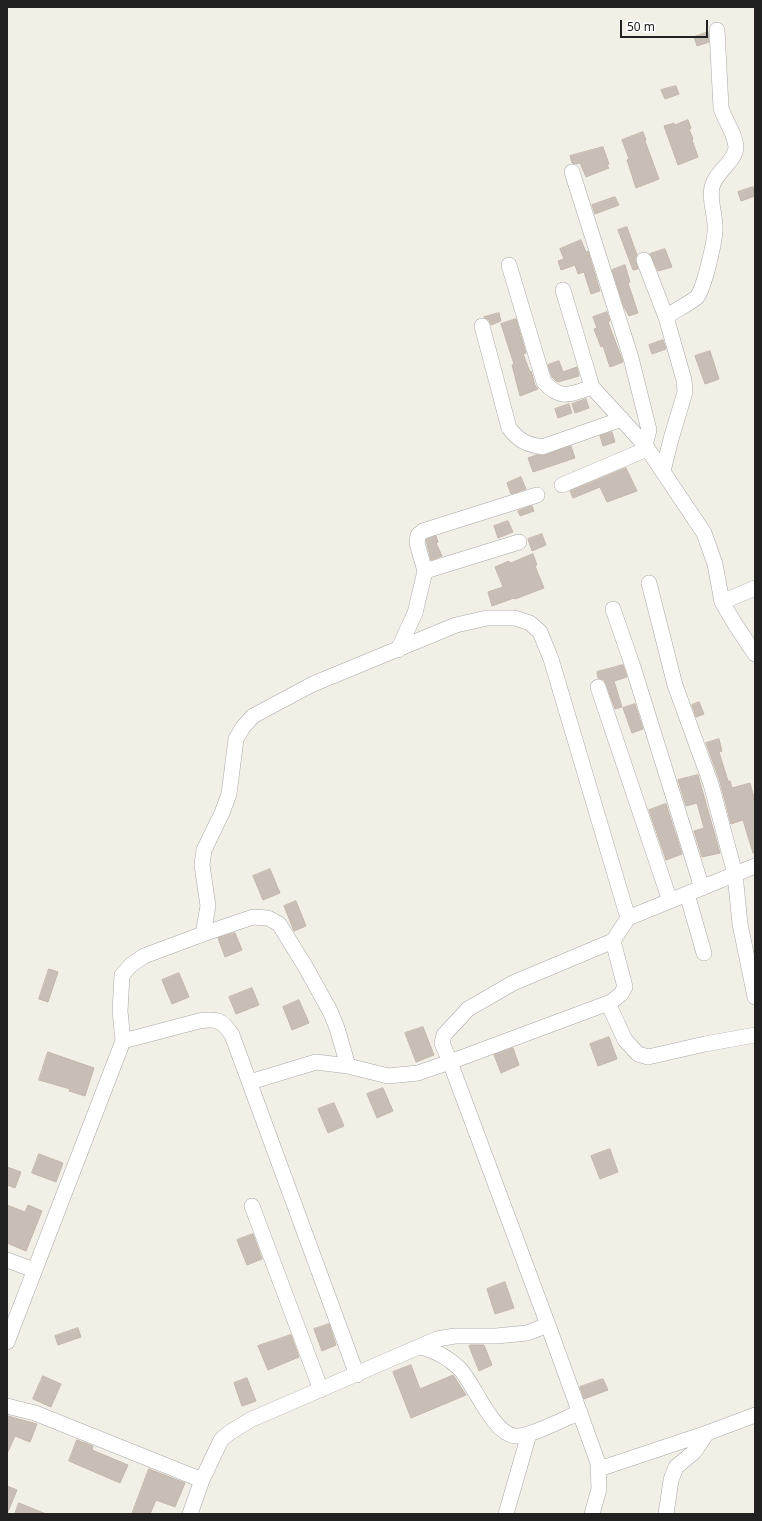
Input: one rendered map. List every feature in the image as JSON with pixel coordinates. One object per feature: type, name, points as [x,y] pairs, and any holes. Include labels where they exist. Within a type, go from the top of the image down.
[{"type":"street","points":[[666,317],[696,298],[704,280],[714,238],[715,227],[711,199],[712,185],[716,177],[736,150],[734,139],[724,119],[721,108],[717,30]]},
{"type":"street","points":[[572,172],[631,358],[649,430],[646,447]]},
{"type":"street","points":[[644,260],[666,317],[684,380],[685,392],[663,471]]},
{"type":"street","points":[[509,265],[544,382],[557,394],[568,395],[592,387]]},
{"type":"street","points":[[563,290],[592,387],[646,447],[704,533],[715,564],[722,602],[755,654]]},
{"type":"street","points":[[482,326],[509,428],[516,436],[528,445],[542,447],[622,419]]},
{"type":"street","points":[[562,485],[646,447]]},
{"type":"street","points":[[398,650],[415,613],[425,571],[418,543],[418,535],[423,531],[537,495]]},
{"type":"street","points":[[425,571],[519,542]]},
{"type":"street","points":[[649,583],[675,685],[711,784],[735,874],[740,924],[755,997]]},
{"type":"street","points":[[722,602],[755,588]]},
{"type":"street","points":[[613,609],[633,667],[702,888]]},
{"type":"street","points":[[203,934],[208,906],[202,865],[204,850],[222,813],[229,794],[236,739],[243,727],[253,716],[313,684],[456,625],[487,618],[515,618],[530,623],[540,632],[551,659],[628,918]]},
{"type":"street","points":[[598,687],[670,901]]},
{"type":"street","points":[[592,1514],[599,1489],[598,1463],[442,1043],[444,1035],[468,1009],[513,983],[613,941],[628,918],[755,866]]},
{"type":"street","points":[[687,894],[704,953]]},
{"type":"street","points":[[7,1342],[12,1317],[34,1270],[123,1041],[120,1011],[122,975],[131,965],[144,956],[253,916],[268,918],[279,924],[330,1011],[348,1066]]},
{"type":"street","points":[[250,1082],[316,1062],[348,1066],[388,1076],[418,1073],[608,1003],[621,994],[625,986],[613,941]]},
{"type":"street","points":[[608,1003],[624,1040],[638,1054],[648,1057],[705,1044],[755,1035]]},
{"type":"street","points":[[123,1041],[212,1019],[218,1020],[228,1028],[250,1082],[357,1374]]},
{"type":"street","points":[[252,1206],[322,1390]]},
{"type":"street","points":[[7,1260],[34,1270]]},
{"type":"street","points":[[190,1514],[202,1480],[221,1440],[229,1433],[250,1420],[437,1339],[455,1336],[496,1336],[527,1333],[548,1325]]},
{"type":"street","points":[[421,1347],[436,1352],[459,1368],[468,1379],[488,1415],[506,1432],[515,1436],[529,1434],[580,1412]]},
{"type":"street","points":[[7,1406],[35,1413],[202,1480]]},
{"type":"street","points":[[599,1469],[707,1433],[755,1415]]},
{"type":"street","points":[[666,1514],[671,1480],[676,1467],[694,1452],[707,1433]]},
{"type":"street","points":[[506,1514],[529,1434]]},
{"type":"building","points":[[708,32],[709,42],[697,46],[694,37]]},
{"type":"building","points":[[676,86],[679,94],[665,99],[661,90]]},
{"type":"building","points":[[688,120],[691,128],[689,129],[698,157],[678,165],[664,126],[674,123],[674,125]]},
{"type":"building","points":[[643,132],[659,179],[636,188],[627,160],[629,159],[622,140]]},
{"type":"building","points":[[603,147],[609,168],[586,177],[580,163],[572,163],[570,156]]},
{"type":"building","points":[[753,187],[755,196],[741,201],[738,192]]},
{"type":"building","points":[[615,197],[619,205],[595,214],[592,205]]},
{"type":"building","points":[[627,227],[637,255],[635,259],[638,269],[633,270],[618,230]]},
{"type":"building","points":[[581,240],[586,252],[588,251],[600,291],[591,294],[584,272],[578,274],[575,265],[561,270],[558,261],[564,259],[560,249]]},
{"type":"building","points":[[665,249],[672,267],[658,271],[650,254]]},
{"type":"building","points":[[625,265],[630,282],[628,283],[638,313],[629,316],[624,307],[612,270]]},
{"type":"building","points":[[607,312],[610,321],[608,322],[623,362],[610,367],[603,346],[601,347],[594,329],[597,328],[593,317]]},
{"type":"building","points":[[499,313],[501,321],[491,325],[489,320],[484,317]]},
{"type":"building","points":[[516,319],[526,353],[523,354],[538,389],[520,396],[512,365],[514,364],[501,324]]},
{"type":"building","points":[[663,340],[666,349],[652,354],[649,345]]},
{"type":"building","points":[[710,351],[719,379],[705,384],[695,356]]},
{"type":"building","points":[[559,361],[563,372],[577,367],[579,376],[558,382],[556,381],[552,377],[548,365]]},
{"type":"building","points":[[586,399],[589,408],[575,413],[572,404]]},
{"type":"building","points":[[569,404],[572,413],[558,418],[555,409]]},
{"type":"building","points":[[612,432],[615,442],[603,446],[600,436]]},
{"type":"building","points":[[571,446],[575,458],[533,472],[528,458],[536,455],[545,455]]},
{"type":"building","points":[[626,468],[637,491],[607,502],[600,487],[573,498],[570,491]]},
{"type":"building","points":[[521,477],[526,489],[511,494],[507,483]]},
{"type":"building","points":[[532,506],[534,511],[520,516],[518,511]]},
{"type":"building","points":[[508,521],[513,532],[498,538],[494,526]]},
{"type":"building","points":[[542,534],[546,545],[532,551],[528,539]]},
{"type":"building","points":[[436,536],[438,542],[436,543],[442,556],[431,560],[426,540]]},
{"type":"building","points":[[533,554],[537,565],[535,566],[544,588],[492,606],[488,592],[503,587],[495,567]]},
{"type":"building","points":[[623,665],[627,677],[614,681],[622,707],[615,709],[606,684],[604,680],[598,678],[597,672]]},
{"type":"building","points":[[699,702],[704,714],[696,717],[692,705]]},
{"type":"building","points":[[635,704],[643,729],[632,733],[623,708]]},
{"type":"building","points":[[719,739],[722,751],[719,752],[728,781],[730,781],[732,788],[750,783],[755,801],[755,853],[753,853],[743,820],[731,824],[720,782],[706,743]]},
{"type":"building","points":[[698,775],[720,853],[702,857],[694,831],[704,828],[697,803],[686,806],[678,780]]},
{"type":"building","points":[[666,804],[682,854],[666,860],[649,810]]},
{"type":"building","points":[[270,869],[280,893],[263,900],[253,876]]},
{"type":"building","points":[[296,901],[306,926],[294,931],[284,906]]},
{"type":"building","points":[[235,933],[242,950],[225,957],[218,938]]},
{"type":"building","points":[[49,969],[58,972],[48,1002],[39,999]]},
{"type":"building","points":[[179,973],[189,997],[172,1004],[162,980]]},
{"type":"building","points":[[252,988],[259,1005],[236,1014],[229,997]]},
{"type":"building","points":[[299,1000],[309,1023],[292,1030],[283,1007]]},
{"type":"building","points":[[423,1027],[434,1055],[416,1062],[405,1033]]},
{"type":"building","points":[[609,1037],[617,1059],[598,1066],[590,1044]]},
{"type":"building","points":[[513,1048],[519,1065],[501,1073],[494,1055]]},
{"type":"building","points":[[48,1052],[94,1068],[85,1096],[69,1091],[70,1089],[39,1080]]},
{"type":"building","points":[[383,1088],[393,1111],[377,1118],[367,1094]]},
{"type":"building","points":[[334,1103],[344,1126],[328,1133],[318,1109]]},
{"type":"building","points":[[610,1149],[618,1172],[600,1179],[591,1156]]},
{"type":"building","points":[[39,1154],[63,1163],[56,1182],[32,1173]]},
{"type":"building","points":[[7,1167],[21,1172],[15,1188],[7,1185]]},
{"type":"building","points":[[7,1205],[25,1212],[28,1205],[42,1211],[26,1251],[7,1243]]},
{"type":"building","points":[[253,1234],[262,1259],[247,1265],[237,1240]]},
{"type":"building","points":[[505,1282],[514,1308],[495,1314],[487,1289]]},
{"type":"building","points":[[329,1324],[336,1345],[322,1351],[314,1329]]},
{"type":"building","points":[[78,1328],[81,1337],[58,1345],[55,1336]]},
{"type":"building","points":[[291,1335],[299,1357],[268,1370],[258,1346]]},
{"type":"building","points":[[484,1345],[492,1365],[479,1371],[469,1346]]},
{"type":"building","points":[[411,1365],[420,1389],[453,1375],[466,1395],[411,1418],[393,1372]]},
{"type":"building","points":[[43,1376],[61,1384],[51,1407],[33,1399]]},
{"type":"building","points":[[247,1378],[256,1401],[242,1406],[234,1383]]},
{"type":"building","points":[[603,1379],[608,1390],[584,1399],[580,1387]]},
{"type":"building","points":[[8,1416],[37,1424],[30,1442],[15,1436],[7,1454],[7,1418]]},
{"type":"building","points":[[77,1440],[93,1446],[92,1450],[128,1465],[120,1483],[69,1461]]},
{"type":"building","points":[[149,1469],[185,1483],[175,1507],[156,1500],[150,1514],[132,1514]]},
{"type":"building","points":[[7,1486],[17,1490],[7,1514]]},
{"type":"building","points":[[19,1503],[46,1514],[15,1514]]}]
